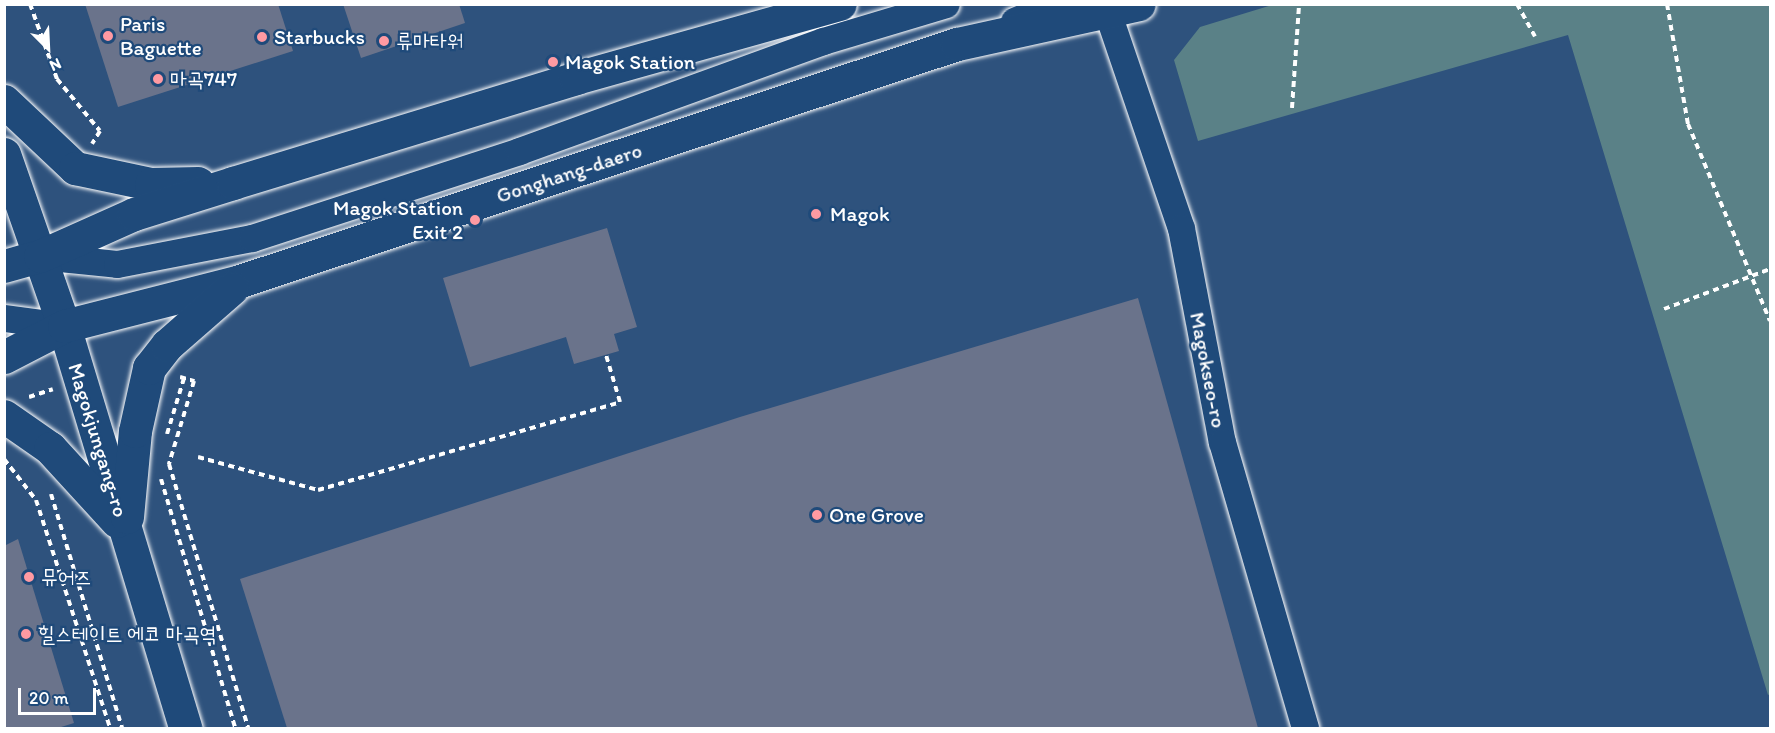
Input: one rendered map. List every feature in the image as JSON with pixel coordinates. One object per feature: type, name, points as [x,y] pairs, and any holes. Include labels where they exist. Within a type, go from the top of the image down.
[{"type":"main road","points":[[4,266],[40,256],[134,214],[576,78],[840,4]]},
{"type":"main road","name":"Gonghang-daero","points":[[4,357],[64,326],[240,281],[957,45],[1123,9]]},
{"type":"main road","points":[[4,101],[75,168],[151,184],[233,183]]},
{"type":"main road","name":"Magokjungang-ro","points":[[4,154],[64,326],[185,729]]},
{"type":"main road","points":[[126,532],[135,431],[149,369],[167,345],[240,281]]},
{"type":"main road","points":[[4,416],[50,448],[126,532]]},
{"type":"street","points":[[40,256],[117,264],[252,238],[519,151],[823,41],[946,4]]},
{"type":"street","points":[[957,45],[1054,4]]},
{"type":"street","name":"Magokseo-ro","points":[[1123,9],[1181,228],[1222,442],[1305,729]]},
{"type":"street","points":[[4,318],[64,326]]},
{"type":"path","points":[[30,4],[57,79],[100,131]]},
{"type":"path","points":[[1292,108],[1299,4]]},
{"type":"path","points":[[1517,4],[1535,36]]},
{"type":"path","points":[[1667,4],[1688,124],[1770,321]]},
{"type":"path","points":[[1664,309],[1770,269]]},
{"type":"path","points":[[198,457],[318,490],[620,402],[606,355]]},
{"type":"path","points":[[164,444],[184,378],[194,381],[169,464],[248,729]]},
{"type":"path","points":[[4,459],[36,500],[110,729]]},
{"type":"path","points":[[161,477],[235,729]]},
{"type":"path","points":[[45,484],[122,729]]},
{"type":"green space","points":[[1275,4],[1770,5],[1770,694],[1768,695],[1568,35],[1198,141],[1174,60],[1200,27]]},
{"type":"building","name":"마곡747","points":[[85,4],[278,4],[293,51],[118,107]]},
{"type":"building","name":"류마타워","points":[[343,4],[459,4],[465,23],[361,58]]},
{"type":"building","points":[[607,228],[637,327],[614,334],[619,351],[574,364],[566,337],[470,367],[443,278]]},
{"type":"building","name":"One Grove","points":[[1138,298],[1258,728],[287,728],[240,579],[740,417]]},
{"type":"building","name":"힐스테이트 에코 마곡역","points":[[18,539],[74,723],[58,728],[4,728],[4,546]]},
{"type":"place","name":"Paris Baguette","points":[[108,36]]},
{"type":"place","name":"Starbucks","points":[[262,37]]},
{"type":"place","name":"류마타워","points":[[384,41]]},
{"type":"place","name":"Magok Station","points":[[553,62]]},
{"type":"place","name":"마곡747","points":[[158,79]]},
{"type":"place","name":"Magok","points":[[816,214]]},
{"type":"place","name":"Magok Station Exit 2","points":[[475,220]]},
{"type":"place","name":"One Grove","points":[[817,515]]},
{"type":"place","name":"뮤어즈","points":[[29,577]]},
{"type":"place","name":"힐스테이트 에코 마곡역","points":[[26,634]]}]
